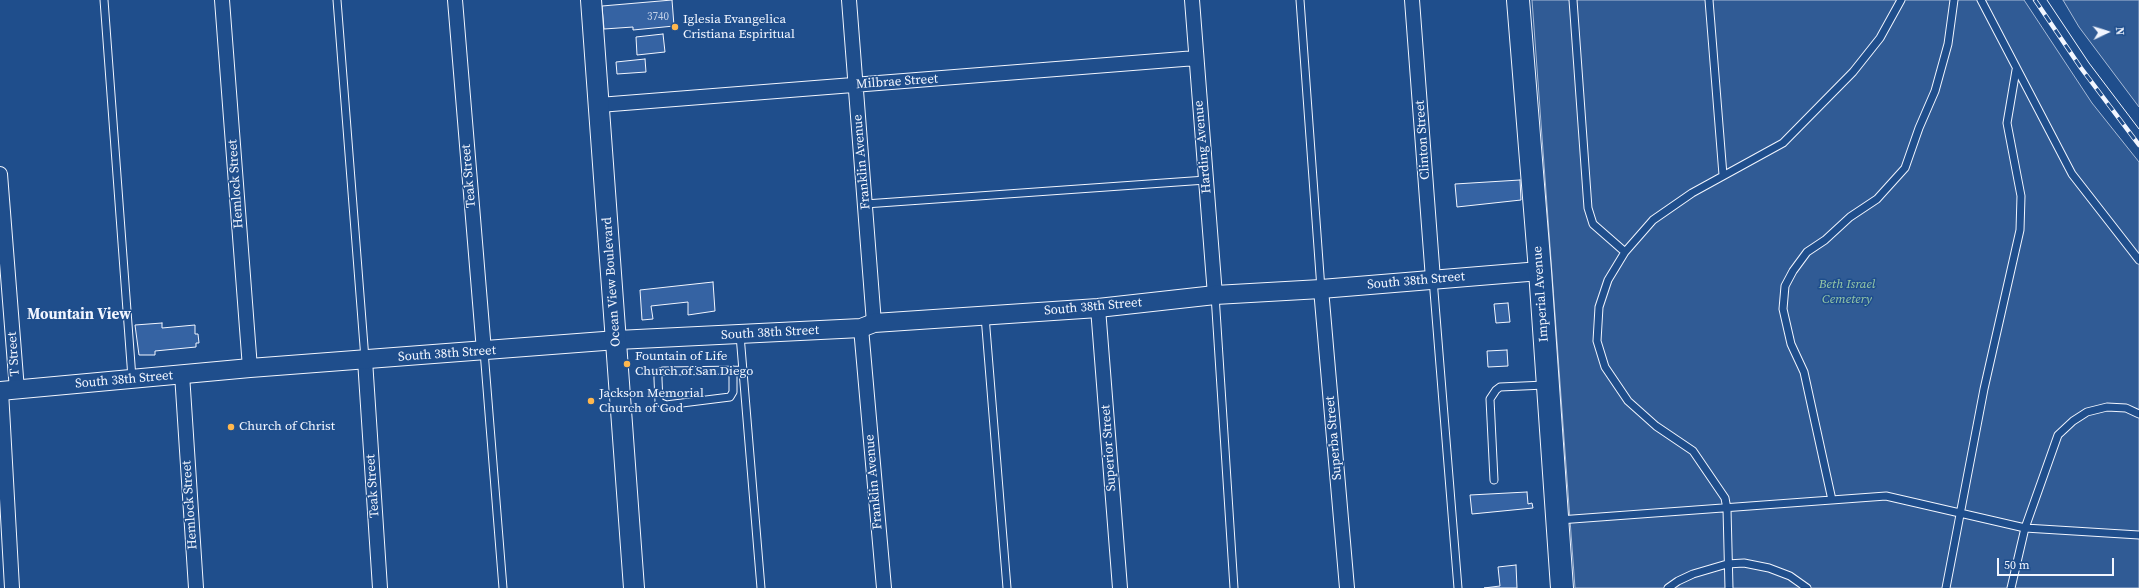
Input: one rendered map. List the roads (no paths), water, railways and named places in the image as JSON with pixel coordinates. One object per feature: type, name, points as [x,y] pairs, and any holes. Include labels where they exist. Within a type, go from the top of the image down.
[{"type":"main road","name":"Ocean View Boulevard","points":[[591,0],[634,588]]},
{"type":"main road","name":"Imperial Avenue","points":[[1518,0],[1540,271],[1562,588]]},
{"type":"street","name":"Hemlock Street","points":[[222,0],[250,368]]},
{"type":"street","name":"Teak Street","points":[[455,0],[484,351]]},
{"type":"street","name":"Franklin Avenue","points":[[849,0],[865,204],[868,326],[884,588]]},
{"type":"street","name":"Harding Avenue","points":[[1192,0],[1215,294]]},
{"type":"street","name":"Clinton Street","points":[[1412,0],[1433,279]]},
{"type":"street","name":"Milbrae Street","points":[[599,105],[1196,58]]},
{"type":"street","name":"T Street","points":[[0,174],[12,588]]},
{"type":"street","name":"South 38th Street","points":[[6,391],[250,368],[617,340],[868,326],[1098,308],[1215,294],[1322,289],[1540,271]]},
{"type":"street","name":"Superba Street","points":[[1322,289],[1347,588]]},
{"type":"street","name":"Superior Street","points":[[1098,308],[1120,588]]},
{"type":"street","name":"Teak Street","points":[[365,360],[380,588]]},
{"type":"street","name":"Hemlock Street","points":[[182,374],[196,588]]},
{"type":"lane","points":[[104,0],[132,378]]},
{"type":"lane","points":[[337,0],[365,360]]},
{"type":"lane","points":[[1300,0],[1322,289]]},
{"type":"lane","points":[[1573,0],[1588,208],[1593,224],[1625,252]]},
{"type":"lane","points":[[1709,0],[1723,175]]},
{"type":"lane","points":[[1729,588],[1727,509],[1725,498],[1693,451],[1656,426],[1628,401],[1605,367],[1597,341],[1599,307],[1608,280],[1625,252],[1653,220],[1692,193],[1783,143],[1853,72],[1880,38],[1901,0]]},
{"type":"lane","points":[[1832,500],[1804,372],[1791,344],[1783,309],[1785,286],[1793,271],[1807,252],[1825,240],[1850,217],[1877,198],[1904,168],[1941,71],[1948,44],[1954,0]]},
{"type":"lane","points":[[1981,0],[2016,70],[2072,174],[2139,260]]},
{"type":"lane","points":[[1946,588],[1984,389],[2020,230],[2021,196],[2007,124],[2016,70]]},
{"type":"lane","points":[[865,204],[1206,180]]},
{"type":"lane","points":[[1433,279],[1458,588]]},
{"type":"lane","points":[[1215,294],[1234,588]]},
{"type":"lane","points":[[985,316],[1007,588]]},
{"type":"lane","points":[[740,334],[761,588]]},
{"type":"lane","points":[[484,351],[503,588]]},
{"type":"lane","points":[[733,370],[733,392],[730,397],[666,405],[659,402],[658,374],[664,371],[733,370],[743,370]]},
{"type":"lane","points":[[1494,480],[1490,399],[1500,387],[1547,385]]},
{"type":"lane","points":[[2011,588],[2025,528],[2058,435],[2087,412],[2107,407],[2126,408],[2139,414]]},
{"type":"lane","points":[[1557,520],[1727,509],[1886,496],[2025,528],[2139,535]]},
{"type":"lane","points":[[1668,588],[1692,574],[1728,564],[1744,563],[1769,568],[1790,576],[1807,588]]},
{"type":"tram line","points":[[2047,0],[2089,63],[2139,129]]},
{"type":"railway","points":[[2035,0],[2081,68],[2139,145]]},
{"type":"place","name":"Iglesia Evangelica Cristiana Espiritual","points":[[675,27]]},
{"type":"place","name":"Fountain of Life Church of San Diego","points":[[627,364]]},
{"type":"place","name":"Jackson Memorial Church of God","points":[[591,401]]},
{"type":"place","name":"Church of Christ","points":[[231,427]]},
{"type":"district","name":"Mountain View","points":[[79,315]]},
{"type":"park label","name":"Beth Israel Cemetery","points":[[1847,292]]}]
